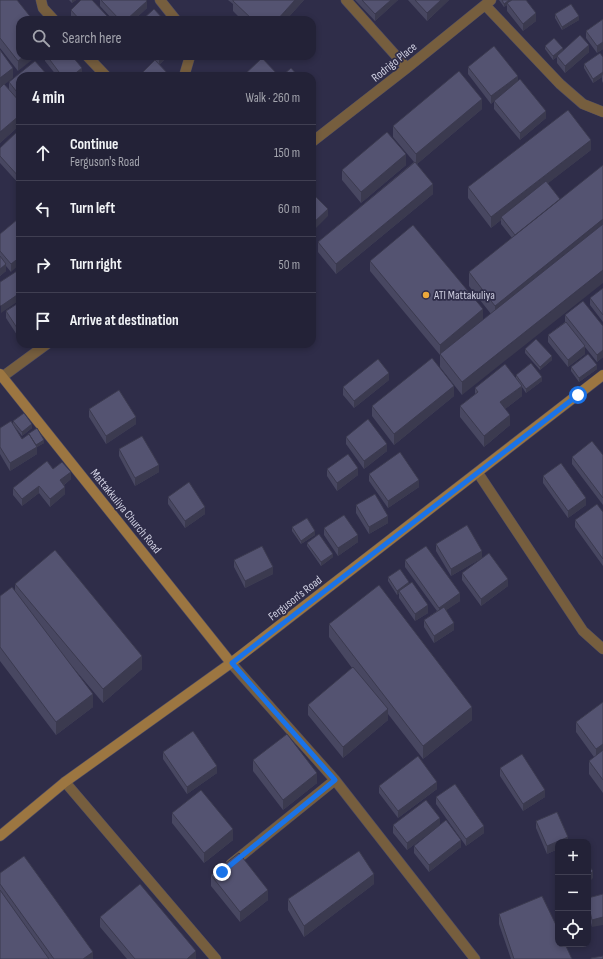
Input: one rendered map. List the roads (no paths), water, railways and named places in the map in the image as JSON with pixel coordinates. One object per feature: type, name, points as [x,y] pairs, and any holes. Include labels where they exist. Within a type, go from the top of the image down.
[{"type":"street","points":[[41,0],[42,8],[50,16]]},
{"type":"street","points":[[160,0],[173,16]]},
{"type":"street","points":[[346,0],[408,68]]},
{"type":"street","points":[[488,3],[560,84],[583,104],[603,112]]},
{"type":"street","name":"Rodrigo Place","points":[[316,139],[408,68],[488,3]]},
{"type":"street","points":[[91,60],[102,72]]},
{"type":"street","points":[[185,72],[189,60]]},
{"type":"street","points":[[1,376],[40,348]]},
{"type":"street","name":"Ferguson's Road","points":[[0,836],[65,782],[232,663],[603,375]]},
{"type":"street","name":"Mattakkuliya Church Road","points":[[1,376],[232,663]]},
{"type":"street","points":[[478,473],[583,631],[603,649]]},
{"type":"street","points":[[232,663],[335,780],[475,959]]},
{"type":"street","points":[[222,872],[335,780]]},
{"type":"street","points":[[65,782],[216,959]]},
{"type":"place","name":"ATI Mattakuliya","points":[[426,295]]}]
